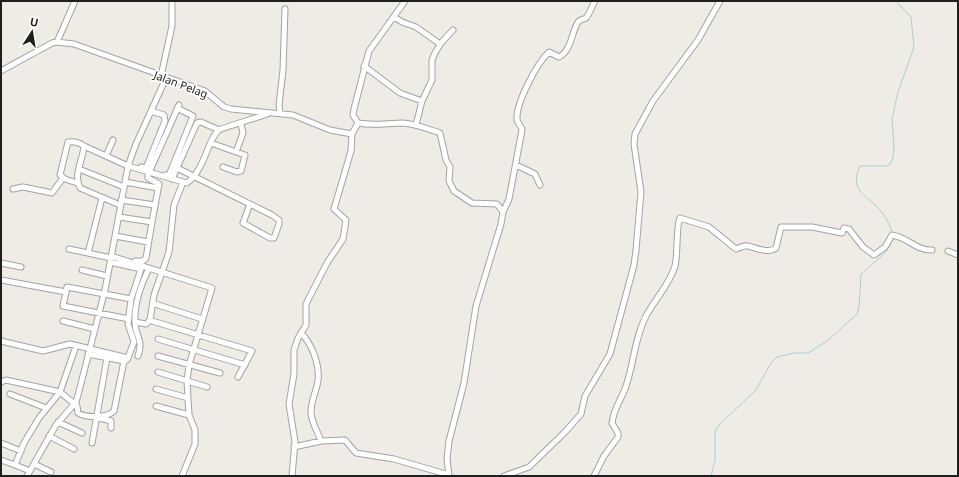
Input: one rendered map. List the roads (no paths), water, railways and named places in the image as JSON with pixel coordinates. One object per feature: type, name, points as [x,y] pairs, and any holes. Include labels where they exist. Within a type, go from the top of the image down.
[{"type":"street","points":[[1,71],[57,42],[75,1]]},
{"type":"street","points":[[1,460],[15,465],[29,474],[49,436],[58,422],[74,405],[78,395],[104,294],[129,165],[163,77],[172,26],[172,1]]},
{"type":"street","points":[[358,123],[353,111],[364,66],[371,48],[405,1]]},
{"type":"street","points":[[294,447],[321,441],[345,440],[356,453],[394,459],[449,475],[449,441],[464,384],[476,306],[501,224],[503,212],[509,199],[516,165],[522,129],[517,121],[518,110],[531,78],[543,58],[549,52],[559,57],[565,53],[570,43],[572,32],[579,20],[587,16],[595,1]]},
{"type":"street","points":[[504,476],[529,467],[548,450],[577,418],[583,408],[585,396],[610,354],[634,266],[641,192],[634,144],[635,134],[653,101],[698,40],[720,1]]},
{"type":"street","points":[[280,113],[279,105],[284,70],[285,9]]},
{"type":"street","points":[[394,16],[402,22],[416,27],[440,44]]},
{"type":"street","points":[[416,125],[422,101],[432,80],[432,60],[440,44],[452,30]]},
{"type":"street","name":"Jalan Pelag","points":[[57,42],[89,48],[163,77],[205,91],[224,107],[270,114],[280,113],[306,119],[340,133],[352,134]]},
{"type":"street","points":[[364,66],[400,93],[422,101]]},
{"type":"street","points":[[111,259],[131,261],[145,260],[148,254],[148,242],[152,222],[155,205],[158,188],[158,183],[148,178],[151,171],[178,106],[193,115],[192,121],[169,175],[151,171],[129,165],[77,142],[68,142],[60,175],[63,178],[77,183],[84,191],[102,198],[121,203],[155,205]]},
{"type":"street","points":[[129,165],[146,168],[165,121],[164,115],[151,111]]},
{"type":"street","points":[[172,179],[197,123],[200,122],[219,130],[270,114]]},
{"type":"street","points":[[358,123],[378,126],[400,123],[416,125],[440,133],[443,137],[446,160],[450,167],[449,181],[454,191],[472,203],[497,204],[503,212]]},
{"type":"street","points":[[292,476],[294,431],[289,404],[294,374],[294,350],[306,325],[306,304],[327,263],[344,236],[346,220],[334,210],[350,151],[352,134],[358,123]]},
{"type":"street","points":[[236,152],[243,133],[241,124]]},
{"type":"street","points":[[151,171],[172,179],[188,182],[201,168],[211,143],[219,130]]},
{"type":"street","points":[[106,156],[113,140]]},
{"type":"street","points":[[211,143],[245,155],[241,171],[237,172],[222,167]]},
{"type":"street","points":[[77,183],[84,146]]},
{"type":"street","points":[[516,165],[535,174],[540,185]]},
{"type":"street","points":[[178,168],[195,175],[250,204],[279,220],[274,237],[268,237],[243,223],[250,204]]},
{"type":"street","points":[[79,169],[124,185],[158,188]]},
{"type":"street","points":[[13,189],[21,187],[52,193],[63,178]]},
{"type":"street","points":[[134,322],[146,324],[150,322],[154,295],[169,252],[174,205],[183,182]]},
{"type":"street","points":[[88,253],[102,198]]},
{"type":"street","points":[[118,217],[152,222]]},
{"type":"street","points":[[594,476],[604,456],[618,437],[618,433],[612,423],[615,410],[625,389],[632,357],[645,318],[674,269],[679,218],[709,227],[736,249],[747,246],[756,249],[773,250],[776,248],[781,228],[811,227],[842,233],[844,228],[849,229],[863,247],[874,254],[885,247],[892,235],[902,237],[924,250],[932,250]]},
{"type":"street","points":[[115,236],[148,242]]},
{"type":"street","points":[[264,242],[268,237]]},
{"type":"street","points":[[69,249],[111,259],[140,269],[131,299],[128,326],[134,342],[126,359],[114,411],[113,413],[96,416]]},
{"type":"street","points":[[948,251],[958,255]]},
{"type":"street","points":[[131,261],[161,273],[212,288],[189,365],[187,380],[188,398],[195,444],[182,476]]},
{"type":"street","points":[[1,263],[21,267]]},
{"type":"street","points":[[138,356],[141,341],[134,322],[137,301],[149,268]]},
{"type":"street","points":[[82,270],[107,276]]},
{"type":"street","points":[[1,280],[66,292]]},
{"type":"street","points":[[129,319],[63,306],[67,287],[131,299]]},
{"type":"street","points":[[155,304],[202,319]]},
{"type":"street","points":[[152,321],[252,351],[238,377]]},
{"type":"street","points":[[63,322],[95,329]]},
{"type":"street","points":[[301,333],[311,346],[318,371],[318,381],[311,411],[321,441]]},
{"type":"street","points":[[158,339],[245,365]]},
{"type":"street","points":[[1,342],[43,352],[64,344],[76,346],[107,358],[126,359]]},
{"type":"street","points":[[15,465],[21,451],[46,408],[60,392],[76,346]]},
{"type":"street","points":[[89,352],[126,359]]},
{"type":"street","points":[[158,356],[220,374]]},
{"type":"street","points":[[92,443],[107,358]]},
{"type":"street","points":[[158,372],[207,387]]},
{"type":"street","points":[[1,382],[6,380],[60,392],[77,406],[80,414],[96,416],[111,421],[111,428]]},
{"type":"street","points":[[156,389],[188,398]]},
{"type":"street","points":[[10,394],[46,408]]},
{"type":"street","points":[[156,406],[190,415]]},
{"type":"street","points":[[58,422],[82,433]]},
{"type":"street","points":[[49,436],[74,449]]},
{"type":"street","points":[[1,443],[21,451]]},
{"type":"street","points":[[34,464],[51,472]]},
{"type":"waterway","points":[[892,233],[884,215],[862,193],[856,180],[860,166],[887,166],[893,158],[894,147],[892,119],[898,92],[914,47],[911,17],[896,1]]},
{"type":"waterway","points":[[711,476],[715,460],[715,432],[719,425],[756,390],[771,363],[777,357],[794,353],[808,353],[827,341],[857,314],[859,307],[861,274],[886,252],[894,238]]}]
